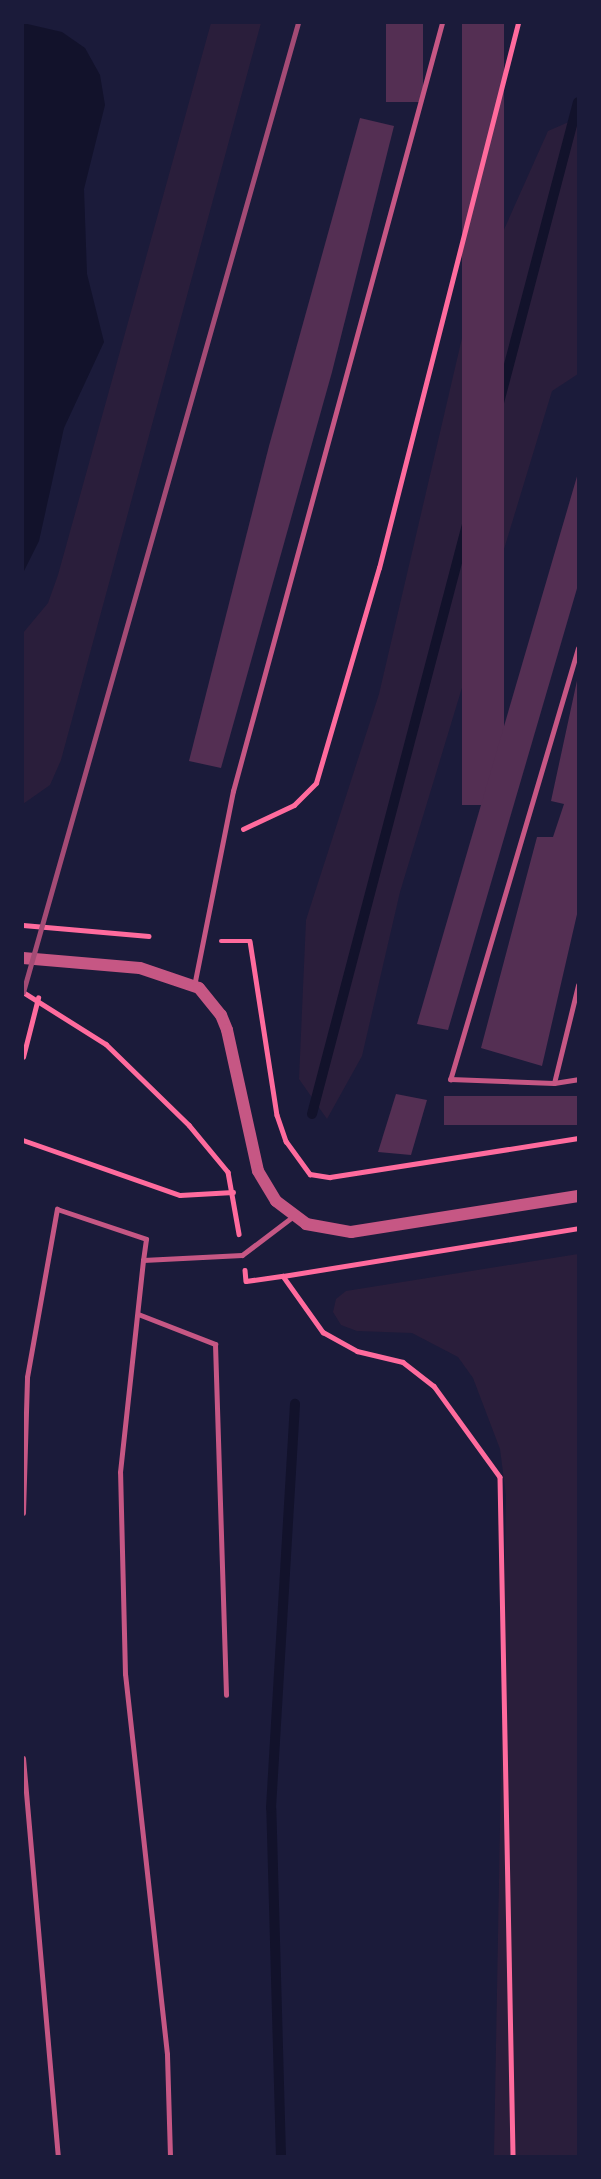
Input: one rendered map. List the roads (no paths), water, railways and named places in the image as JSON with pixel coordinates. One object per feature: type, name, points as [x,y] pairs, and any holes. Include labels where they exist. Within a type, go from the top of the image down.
[{"type":"street","points":[[23,958],[141,968],[194,986],[215,1006],[227,1030],[258,1171],[270,1193],[292,1217],[324,1230],[351,1232],[578,1196]]},
{"type":"lane","points":[[194,986],[225,832],[442,23]]},
{"type":"lane","points":[[578,648],[450,1079],[554,1083],[578,1079]]},
{"type":"lane","points":[[554,1083],[578,985]]},
{"type":"lane","points":[[23,1513],[27,1377],[57,1209],[146,1239],[120,1472],[125,1674],[166,2041],[170,2156]]},
{"type":"lane","points":[[144,1260],[242,1255],[292,1217]]},
{"type":"lane","points":[[138,1314],[215,1345],[226,1695]]},
{"type":"lane","points":[[23,1758],[58,2156]]},
{"type":"waterway","points":[[312,1114],[578,102]]},
{"type":"waterway","points":[[281,2156],[271,1808],[295,1404]]},
{"type":"railway","points":[[23,992],[298,23]]}]
